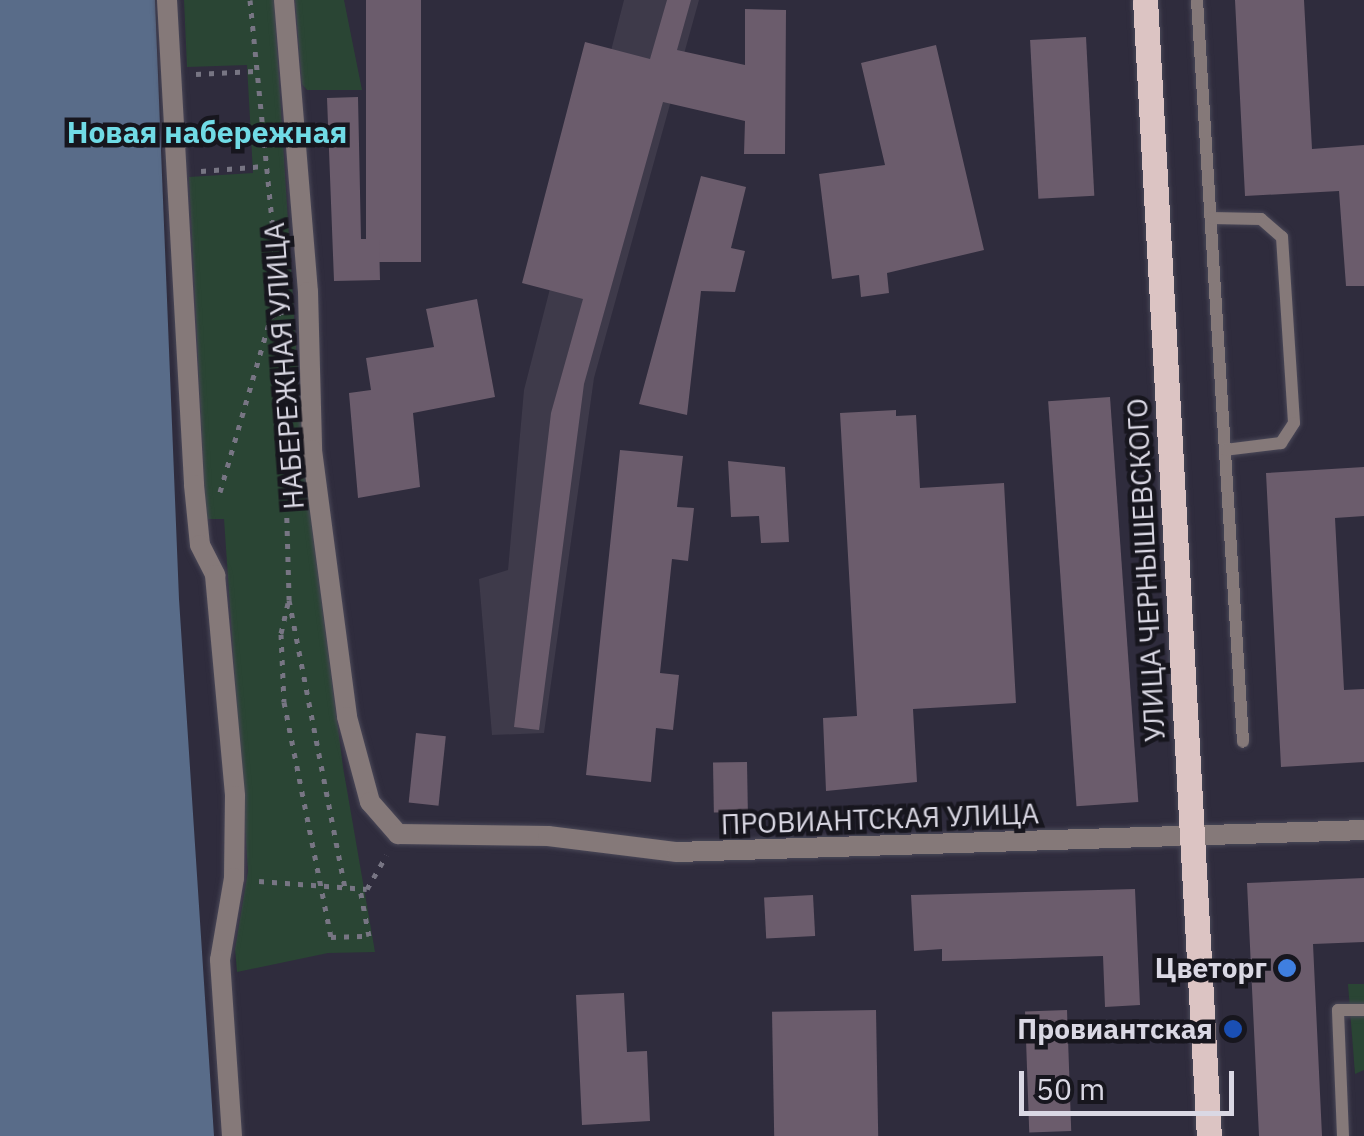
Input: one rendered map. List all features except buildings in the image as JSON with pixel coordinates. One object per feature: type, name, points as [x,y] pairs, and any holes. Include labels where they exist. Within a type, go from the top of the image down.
[{"type":"main road","name":"УЛИЦА ЧЕРНЫШЕВСКОГО","points":[[1145,0],[1209,1136]]},
{"type":"street","points":[[167,0],[173,173],[200,545],[215,575],[236,796],[234,878],[220,960],[232,1136]]},
{"type":"street","name":"НАБЕРЕЖНАЯ УЛИЦА","points":[[284,0],[308,292],[312,450],[347,717],[370,802],[398,834]]},
{"type":"street","name":"ПРОВИАНТСКАЯ УЛИЦА","points":[[398,834],[548,836],[677,852],[1364,830]]},
{"type":"lane","points":[[1197,0],[1243,742]]},
{"type":"lane","points":[[1210,218],[1261,219],[1282,237],[1294,423],[1281,443],[1225,450]]},
{"type":"lane","points":[[1343,1136],[1338,1010],[1364,1010]]},
{"type":"path","points":[[250,0],[281,310],[288,600],[345,889]]},
{"type":"path","points":[[168,76],[256,71]]},
{"type":"path","points":[[173,173],[264,166]]},
{"type":"path","points":[[200,545],[272,317],[308,292]]},
{"type":"path","points":[[288,600],[281,634],[284,702],[331,936],[369,936],[360,889]]},
{"type":"path","points":[[234,878],[368,890],[398,834]]},
{"type":"shaded area","points":[[624,0],[699,0],[594,378],[544,733],[492,735],[479,579],[508,570],[524,390]]},
{"type":"green space","points":[[184,0],[274,0],[303,457],[343,767],[375,952],[328,953],[237,972],[235,949],[248,871],[224,519],[206,519],[189,177],[253,173],[247,65],[187,67]]},
{"type":"green space","points":[[295,0],[344,0],[362,90],[307,90],[302,84]]},
{"type":"green space","points":[[1348,984],[1364,984],[1364,1070],[1355,1074]]},
{"type":"water","points":[[0,0],[155,0],[179,599],[214,1136],[0,1136]]},
{"type":"place","name":"Цветорг","points":[[1287,968]]},
{"type":"place","name":"Провиантская","points":[[1233,1029]]},
{"type":"district","name":"Новая набережная","points":[[207,132]]}]
